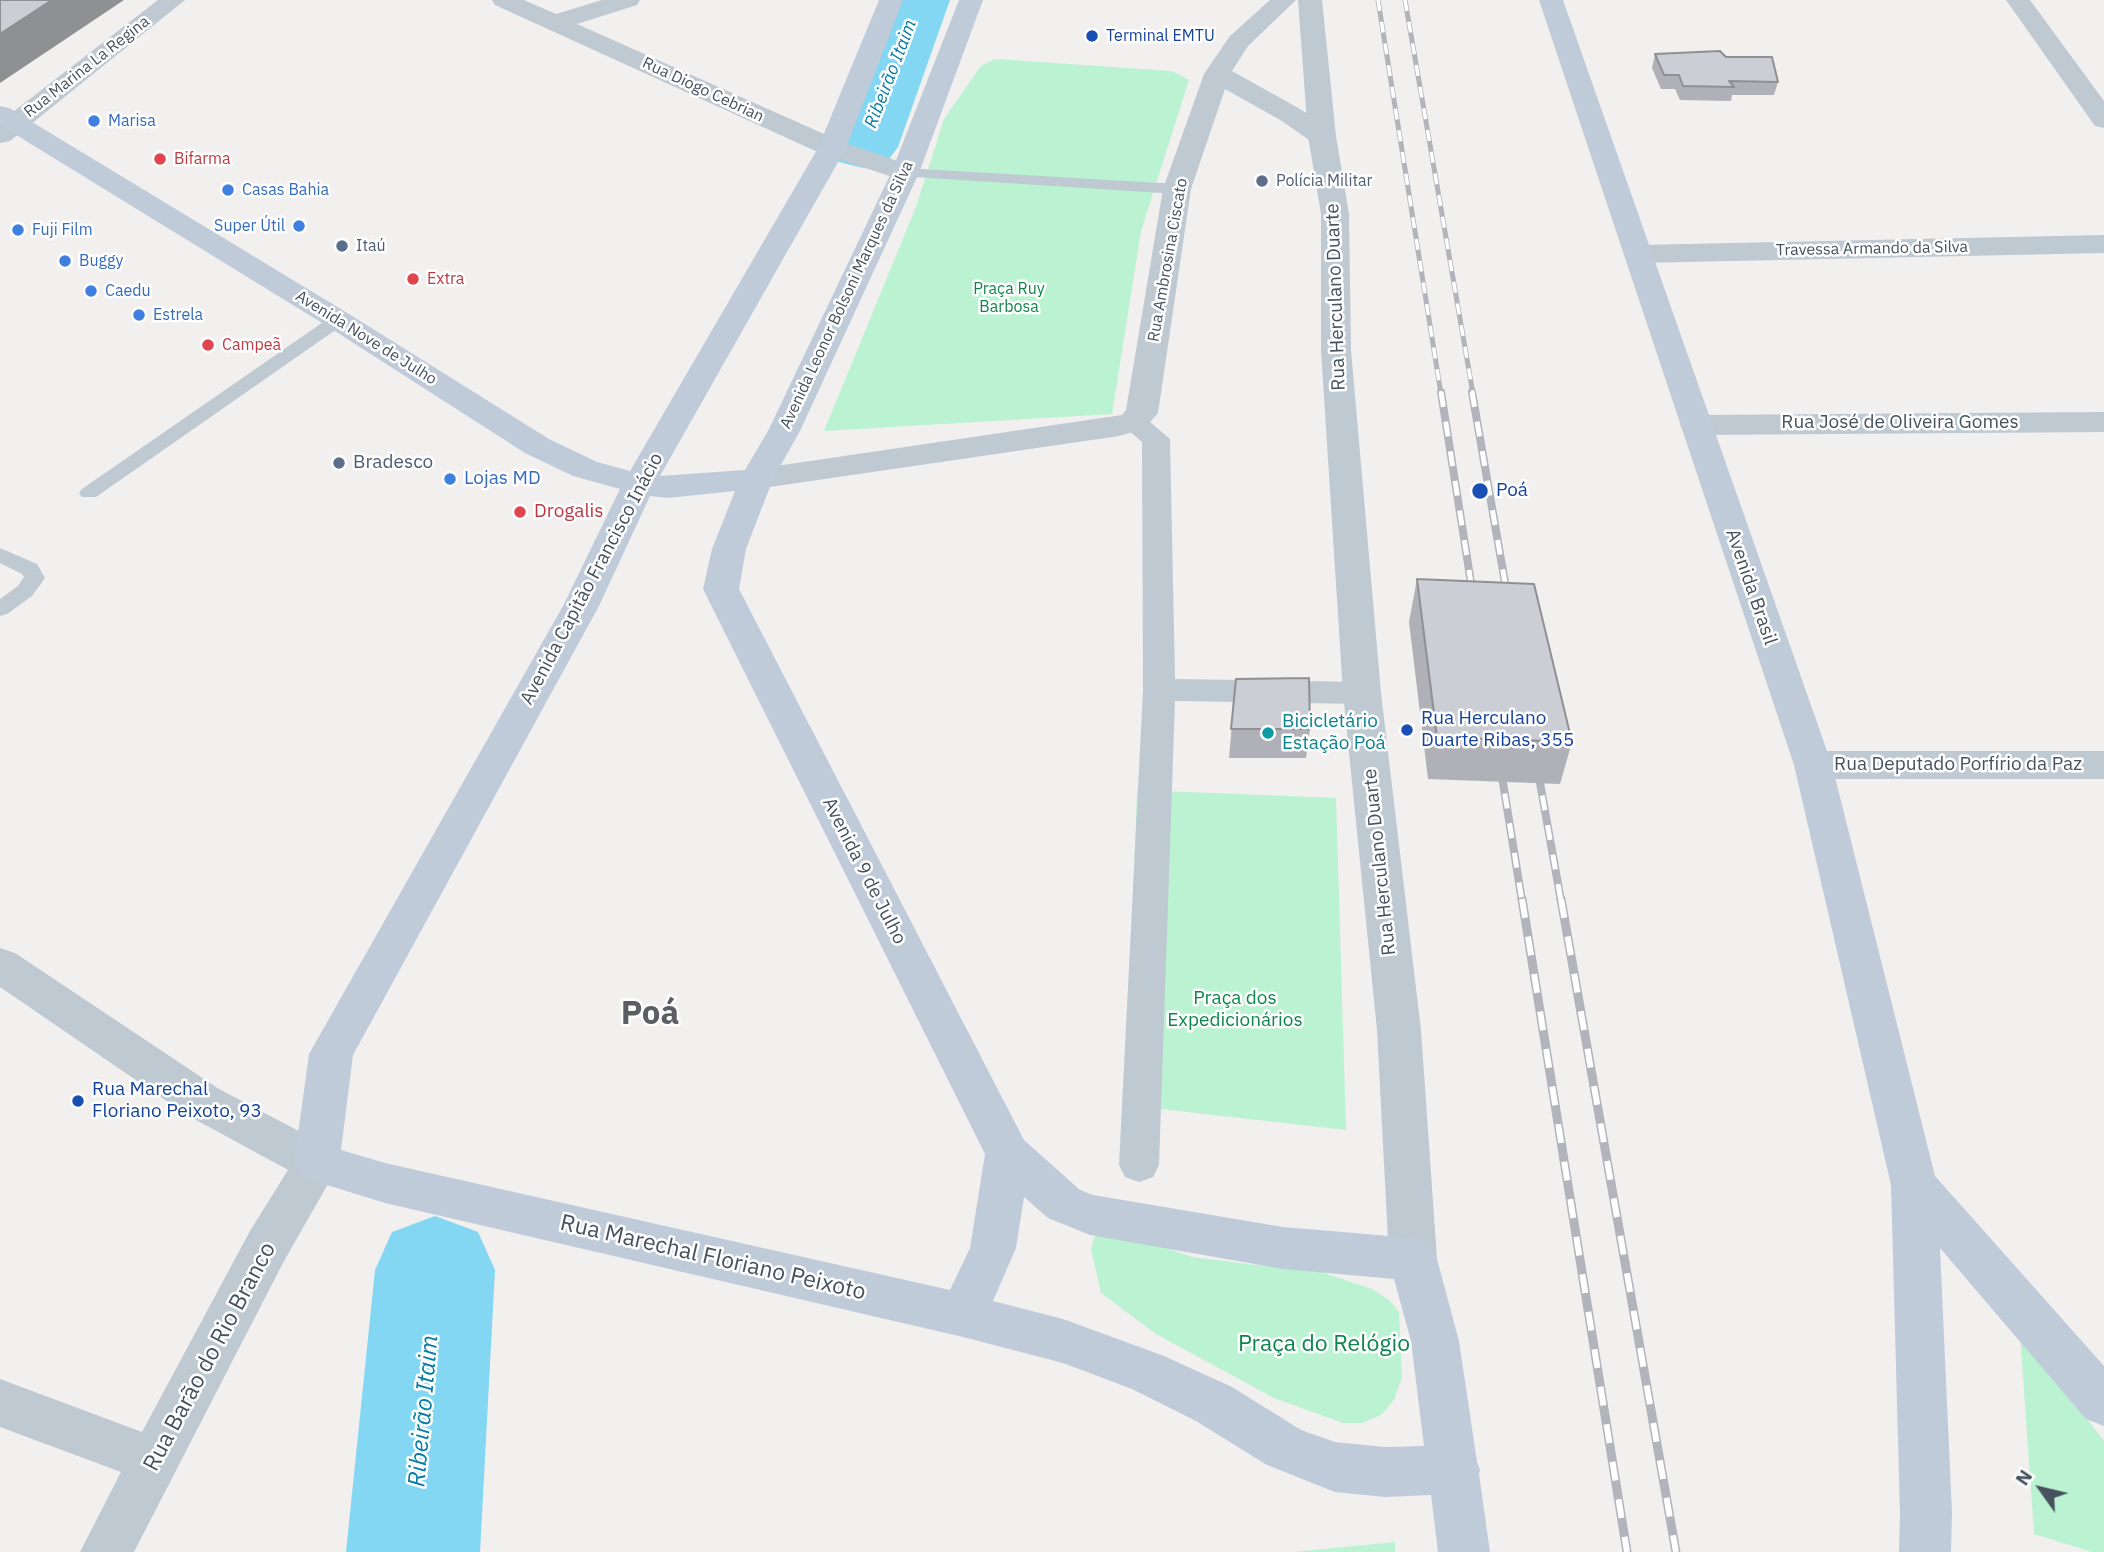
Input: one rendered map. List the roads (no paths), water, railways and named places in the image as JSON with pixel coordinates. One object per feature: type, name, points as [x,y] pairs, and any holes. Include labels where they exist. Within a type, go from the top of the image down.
[{"type":"main road","name":"Avenida Capitão Francisco Inácio","points":[[317,1163],[331,1054],[581,606],[639,484],[832,148],[891,0]]},
{"type":"main road","name":"Avenida Leonor Bolsoni Marques da Silva","points":[[721,589],[729,549],[756,479],[784,431],[905,173],[971,0]]},
{"type":"main road","name":"Avenida Brasil","points":[[1551,0],[1813,765],[1914,1185],[1926,1513],[1924,1552]]},
{"type":"main road","name":"Avenida Nove de Julho","points":[[5,124],[338,320],[537,446],[585,469],[639,484],[668,486],[756,479]]},
{"type":"main road","name":"Avenida 9 de Julho","points":[[721,589],[1008,1154]]},
{"type":"main road","points":[[1008,1154],[1064,1204],[1090,1215],[1283,1248],[1413,1259]]},
{"type":"main road","points":[[963,1315],[993,1248],[1008,1154]]},
{"type":"main road","name":"Rua Marechal Floriano Peixoto","points":[[317,1163],[399,1186],[963,1315],[1063,1341],[1147,1372],[1214,1404],[1285,1448],[1335,1467],[1385,1472],[1455,1471]]},
{"type":"main road","points":[[1914,1185],[2104,1402]]},
{"type":"main road","name":"Rua Herculano Duarte","points":[[1413,1259],[1436,1341],[1465,1552]]},
{"type":"street","name":"Rua Marina La Regina","points":[[5,124],[173,0]]},
{"type":"street","name":"Rua Diogo Cebrian","points":[[504,0],[832,148],[905,173]]},
{"type":"street","points":[[556,22],[628,0]]},
{"type":"street","name":"Rua Ambrosina Ciscato","points":[[1145,430],[1142,413],[1177,189],[1217,74],[1238,41],[1284,0]]},
{"type":"street","name":"Rua Herculano Duarte","points":[[1310,0],[1322,136],[1335,214],[1336,350],[1362,693],[1399,1030],[1413,1259]]},
{"type":"street","points":[[2018,0],[2104,120]]},
{"type":"street","points":[[1217,74],[1291,115],[1322,136]]},
{"type":"street","name":"Travessa Armando da Silva","points":[[1640,254],[2104,244]]},
{"type":"street","name":"Rua José de Oliveira Gomes","points":[[1696,425],[2104,422]]},
{"type":"street","points":[[756,479],[1118,426],[1145,430],[1159,690],[1139,1165]]},
{"type":"street","points":[[1159,690],[1362,693]]},
{"type":"street","name":"Rua Deputado Porfírio da Paz","points":[[1813,765],[2104,765]]},
{"type":"street","name":"Rua Marechal Floriano Peixoto","points":[[0,965],[204,1102],[317,1163]]},
{"type":"street","name":"Rua Barão do Rio Branco","points":[[106,1552],[267,1246],[317,1163]]},
{"type":"street","points":[[0,1403],[156,1461]]},
{"type":"lane","points":[[905,173],[1177,189]]},
{"type":"lane","points":[[89,493],[338,320]]},
{"type":"lane","points":[[0,555],[30,569],[35,578],[25,592],[0,609]]},
{"type":"waterway","name":"Ribeirão Itaim","points":[[863,147],[919,0]]},
{"type":"waterway","name":"Ribeirão Itaim","points":[[413,1552],[435,1270]]},
{"type":"railway","points":[[1378,0],[1441,394]]},
{"type":"railway","points":[[1405,0],[1473,394]]},
{"type":"railway","points":[[1441,392],[1474,602]]},
{"type":"railway","points":[[1472,392],[1508,600]]},
{"type":"railway","points":[[1500,764],[1522,901]]},
{"type":"railway","points":[[1537,766],[1561,901]]},
{"type":"railway","points":[[1522,899],[1627,1552]]},
{"type":"railway","points":[[1561,899],[1676,1552]]},
{"type":"place","name":"Terminal EMTU","points":[[1092,36]]},
{"type":"place","name":"Marisa","points":[[94,121]]},
{"type":"place","name":"Bifarma","points":[[160,159]]},
{"type":"place","name":"Polícia Militar","points":[[1262,181]]},
{"type":"place","name":"Casas Bahia","points":[[228,190]]},
{"type":"place","name":"Super Útil","points":[[299,226]]},
{"type":"place","name":"Fuji Film","points":[[18,230]]},
{"type":"place","name":"Itaú","points":[[342,246]]},
{"type":"place","name":"Buggy","points":[[65,261]]},
{"type":"place","name":"Extra","points":[[413,279]]},
{"type":"place","name":"Caedu","points":[[91,291]]},
{"type":"place","name":"Estrela","points":[[139,315]]},
{"type":"place","name":"Campeã","points":[[208,345]]},
{"type":"place","name":"Bradesco","points":[[339,463]]},
{"type":"place","name":"Lojas MD","points":[[450,479]]},
{"type":"place","name":"Poá","points":[[1480,491]]},
{"type":"place","name":"Drogalis","points":[[520,512]]},
{"type":"place","name":"Rua Herculano Duarte Ribas, 355","points":[[1407,730]]},
{"type":"place","name":"Bicicletário Estação Poá","points":[[1268,733]]},
{"type":"place","name":"Rua Marechal Floriano Peixoto, 93","points":[[78,1101]]},
{"type":"district","name":"Poá","points":[[650,1014]]},
{"type":"park label","name":"Praça Ruy Barbosa","points":[[1009,298]]},
{"type":"park label","name":"Praça dos Expedicionários","points":[[1235,1010]]},
{"type":"park label","name":"Praça do Relógio","points":[[1324,1344]]}]
